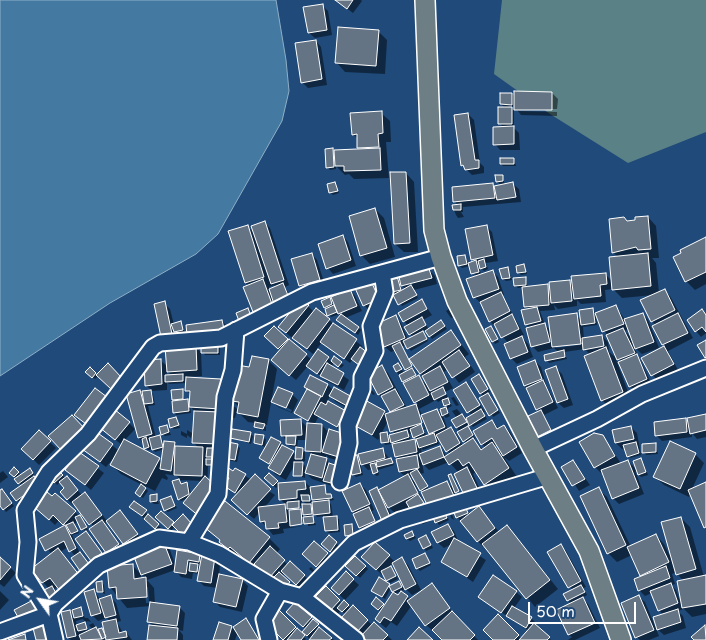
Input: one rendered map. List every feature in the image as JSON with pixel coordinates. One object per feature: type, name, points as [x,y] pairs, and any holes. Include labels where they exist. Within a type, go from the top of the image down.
[{"type":"main road","points":[[425,0],[434,230],[441,257],[457,302],[532,449],[549,476],[589,551],[621,640]]},
{"type":"street","points":[[55,640],[49,614],[25,575],[28,542],[25,510],[49,472],[88,434],[153,346],[160,343],[221,338],[312,292],[441,257]]},
{"type":"street","points":[[340,482],[349,444],[348,425],[362,389],[362,377],[374,351],[370,326],[385,292],[382,273]]},
{"type":"street","points":[[189,542],[218,494],[225,397],[233,370],[236,330]]},
{"type":"street","points":[[532,449],[597,419],[642,394],[706,368]]},
{"type":"street","points":[[302,597],[354,543],[400,520],[549,476]]},
{"type":"street","points":[[0,632],[49,614],[55,604],[99,565],[159,538],[189,542],[220,554],[280,591],[302,597],[356,640]]},
{"type":"street","points":[[269,640],[264,619],[280,591]]},
{"type":"green space","points":[[502,0],[706,0],[706,132],[628,163],[550,114],[494,74]]},
{"type":"water","points":[[0,0],[276,0],[289,91],[282,121],[218,234],[196,254],[110,303],[0,376]]},
{"type":"building","points":[[335,0],[353,0],[347,9]]},
{"type":"building","points":[[323,4],[327,30],[308,33],[303,7]]},
{"type":"building","points":[[338,27],[379,30],[376,66],[335,63]]},
{"type":"building","points":[[316,40],[322,79],[301,83],[295,43]]},
{"type":"building","points":[[514,91],[552,92],[552,110],[514,110]]},
{"type":"building","points":[[500,93],[512,93],[512,105],[500,104]]},
{"type":"building","points":[[498,107],[512,107],[512,124],[498,124]]},
{"type":"building","points":[[382,111],[383,133],[378,134],[379,147],[357,148],[357,134],[352,135],[350,113]]},
{"type":"building","points":[[468,113],[475,160],[479,160],[479,168],[465,170],[463,165],[461,166],[454,115]]},
{"type":"building","points":[[514,126],[514,144],[493,145],[493,127]]},
{"type":"building","points":[[333,148],[334,167],[326,168],[325,149]]},
{"type":"building","points":[[380,148],[381,170],[344,171],[344,166],[335,166],[334,150]]},
{"type":"building","points":[[500,158],[514,158],[514,164],[500,164]]},
{"type":"building","points":[[390,172],[406,172],[410,243],[394,244]]},
{"type":"building","points":[[495,175],[503,175],[503,181],[496,182]]},
{"type":"building","points":[[335,182],[338,191],[329,193],[327,184]]},
{"type":"building","points":[[513,182],[516,197],[497,200],[494,186]]},
{"type":"building","points":[[493,183],[495,198],[453,202],[452,187]]},
{"type":"building","points":[[461,204],[461,210],[453,210],[452,205]]},
{"type":"building","points":[[375,208],[387,248],[360,256],[349,216]]},
{"type":"building","points":[[648,216],[651,249],[638,250],[636,247],[612,253],[609,219],[624,217],[627,221],[635,220],[635,217]]},
{"type":"building","points":[[265,221],[284,280],[271,284],[251,226]]},
{"type":"building","points":[[248,225],[264,277],[245,283],[228,231]]},
{"type":"building","points":[[487,225],[493,255],[471,260],[465,229]]},
{"type":"building","points":[[343,235],[351,260],[326,269],[318,244]]},
{"type":"building","points":[[706,237],[706,272],[685,282],[673,257],[681,253],[680,250]]},
{"type":"building","points":[[312,253],[320,280],[299,286],[291,259]]},
{"type":"building","points":[[648,253],[651,286],[612,290],[609,257]]},
{"type":"building","points":[[465,255],[467,264],[458,266],[457,256]]},
{"type":"building","points":[[484,259],[486,267],[480,269],[478,261]]},
{"type":"building","points":[[476,260],[479,272],[471,274],[468,263]]},
{"type":"building","points":[[524,264],[526,272],[517,273],[516,266]]},
{"type":"building","points":[[508,267],[510,278],[502,279],[499,269]]},
{"type":"building","points":[[429,269],[432,278],[401,286],[399,277]]},
{"type":"building","points":[[493,270],[499,289],[473,298],[466,279]]},
{"type":"building","points":[[606,273],[607,284],[600,285],[601,296],[574,299],[571,276]]},
{"type":"building","points":[[397,276],[401,290],[392,292],[388,279]]},
{"type":"building","points":[[526,277],[526,285],[514,286],[513,278]]},
{"type":"building","points":[[263,279],[272,304],[253,312],[243,287]]},
{"type":"building","points":[[570,280],[572,301],[551,303],[549,282]]},
{"type":"building","points":[[371,281],[379,299],[363,306],[355,288]]},
{"type":"building","points":[[283,283],[289,298],[274,304],[269,289]]},
{"type":"building","points":[[548,284],[549,305],[524,307],[522,287]]},
{"type":"building","points":[[411,285],[417,295],[398,305],[393,295]]},
{"type":"building","points":[[350,289],[357,306],[338,314],[331,297]]},
{"type":"building","points":[[665,289],[675,310],[651,322],[640,300]]},
{"type":"building","points":[[501,292],[510,311],[489,322],[480,302]]},
{"type":"building","points":[[330,297],[332,304],[324,308],[321,301]]},
{"type":"building","points":[[301,299],[309,305],[286,333],[278,327]]},
{"type":"building","points":[[422,299],[427,309],[403,322],[398,313]]},
{"type":"building","points":[[165,301],[172,334],[161,337],[154,304]]},
{"type":"building","points":[[334,305],[337,312],[327,316],[325,309]]},
{"type":"building","points":[[616,305],[624,324],[602,332],[595,313]]},
{"type":"building","points":[[537,307],[541,321],[525,325],[521,310]]},
{"type":"building","points":[[248,308],[252,319],[240,324],[236,313]]},
{"type":"building","points":[[316,308],[330,319],[307,349],[292,338]]},
{"type":"building","points":[[593,308],[595,323],[581,325],[579,310]]},
{"type":"building","points":[[702,309],[706,315],[706,332],[702,327],[695,332],[687,320]]},
{"type":"building","points":[[577,313],[581,344],[552,347],[548,317]]},
{"type":"building","points":[[643,313],[654,342],[635,349],[624,319]]},
{"type":"building","points":[[678,313],[688,333],[662,345],[652,326]]},
{"type":"building","points":[[341,314],[359,327],[355,333],[336,320]]},
{"type":"building","points":[[512,314],[519,329],[501,338],[494,324]]},
{"type":"building","points":[[396,315],[405,338],[384,347],[374,325]]},
{"type":"building","points":[[422,317],[426,325],[409,335],[404,327]]},
{"type":"building","points":[[222,320],[224,329],[187,335],[186,325]]},
{"type":"building","points":[[441,320],[445,326],[429,337],[425,331]]},
{"type":"building","points":[[181,321],[183,330],[174,332],[171,324]]},
{"type":"building","points":[[333,323],[357,339],[344,359],[320,342]]},
{"type":"building","points":[[545,323],[550,342],[531,347],[526,328]]},
{"type":"building","points":[[274,326],[288,339],[278,349],[264,336]]},
{"type":"building","points":[[491,326],[498,339],[492,342],[485,329]]},
{"type":"building","points":[[623,328],[635,353],[617,360],[606,335]]},
{"type":"building","points":[[451,330],[461,345],[420,374],[409,359]]},
{"type":"building","points":[[423,331],[427,339],[407,349],[403,341]]},
{"type":"building","points":[[602,335],[604,346],[583,350],[582,338]]},
{"type":"building","points":[[522,336],[528,352],[510,359],[504,344]]},
{"type":"building","points":[[289,339],[307,354],[289,376],[271,360]]},
{"type":"building","points":[[706,340],[706,357],[705,358],[697,345]]},
{"type":"building","points":[[201,341],[218,341],[218,353],[201,353]]},
{"type":"building","points":[[400,342],[412,366],[405,370],[392,346]]},
{"type":"building","points":[[196,345],[197,370],[167,372],[165,347]]},
{"type":"building","points":[[664,346],[674,364],[651,376],[641,358]]},
{"type":"building","points":[[360,347],[371,355],[363,368],[351,359]]},
{"type":"building","points":[[606,347],[623,392],[601,401],[584,356]]},
{"type":"building","points":[[318,349],[329,357],[317,374],[306,366]]},
{"type":"building","points":[[459,350],[470,366],[452,378],[442,362]]},
{"type":"building","points":[[564,350],[565,357],[545,361],[544,355]]},
{"type":"building","points":[[637,354],[647,379],[629,387],[618,362]]},
{"type":"building","points":[[252,356],[269,359],[258,417],[237,413],[239,402],[231,401],[237,365],[249,367]]},
{"type":"building","points":[[334,356],[342,362],[338,367],[331,361]]},
{"type":"building","points":[[161,359],[162,384],[145,386],[144,360]]},
{"type":"building","points":[[535,360],[542,379],[524,386],[517,367]]},
{"type":"building","points":[[108,363],[122,378],[111,389],[96,375]]},
{"type":"building","points":[[327,363],[344,373],[338,385],[320,376]]},
{"type":"building","points":[[398,363],[402,369],[396,372],[393,366]]},
{"type":"building","points":[[382,365],[393,387],[378,395],[367,374]]},
{"type":"building","points":[[440,366],[448,382],[430,391],[422,376]]},
{"type":"building","points":[[556,366],[568,399],[557,403],[545,370]]},
{"type":"building","points":[[90,367],[96,373],[92,378],[85,372]]},
{"type":"building","points":[[412,368],[416,375],[402,382],[399,375]]},
{"type":"building","points":[[183,374],[183,381],[165,382],[165,375]]},
{"type":"building","points":[[479,374],[488,389],[480,394],[471,379]]},
{"type":"building","points":[[310,375],[328,384],[322,397],[304,387]]},
{"type":"building","points":[[419,375],[429,395],[414,403],[403,383]]},
{"type":"building","points":[[186,377],[221,379],[220,409],[189,407],[190,391],[185,391]]},
{"type":"building","points":[[543,380],[553,402],[536,410],[526,388]]},
{"type":"building","points":[[466,382],[480,405],[467,413],[453,390]]},
{"type":"building","points":[[278,387],[293,393],[286,408],[271,402]]},
{"type":"building","points":[[334,387],[354,398],[349,407],[329,396]]},
{"type":"building","points":[[443,387],[446,394],[434,400],[431,393]]},
{"type":"building","points":[[95,388],[107,397],[86,424],[74,415]]},
{"type":"building","points":[[183,389],[183,399],[172,400],[171,390]]},
{"type":"building","points":[[307,389],[321,396],[308,421],[294,413]]},
{"type":"building","points":[[395,389],[404,405],[390,412],[381,396]]},
{"type":"building","points":[[140,390],[152,434],[138,438],[126,394]]},
{"type":"building","points":[[151,390],[153,403],[144,404],[142,391]]},
{"type":"building","points":[[488,393],[498,410],[489,416],[479,398]]},
{"type":"building","points":[[448,398],[450,404],[444,406],[442,400]]},
{"type":"building","points":[[188,399],[189,411],[173,413],[172,401]]},
{"type":"building","points":[[365,400],[385,411],[372,435],[352,424]]},
{"type":"building","points":[[328,401],[346,411],[337,427],[314,414],[321,402],[326,405]]},
{"type":"building","points":[[416,404],[422,423],[390,432],[385,414]]},
{"type":"building","points":[[446,407],[448,413],[442,416],[440,409]]},
{"type":"building","points":[[114,409],[130,422],[115,440],[99,427]]},
{"type":"building","points":[[437,409],[445,427],[429,434],[421,415]]},
{"type":"building","points":[[481,409],[485,416],[469,426],[466,418]]},
{"type":"building","points":[[541,410],[551,430],[537,437],[528,416]]},
{"type":"building","points":[[194,411],[220,412],[218,444],[192,443]]},
{"type":"building","points":[[462,414],[467,422],[456,428],[451,420]]},
{"type":"building","points":[[706,414],[706,430],[690,434],[687,418]]},
{"type":"building","points":[[72,415],[86,430],[62,451],[48,436]]},
{"type":"building","points":[[176,417],[179,425],[170,428],[168,419]]},
{"type":"building","points":[[686,418],[687,432],[655,436],[654,422]]},
{"type":"building","points":[[301,419],[302,435],[281,436],[280,420]]},
{"type":"building","points":[[492,420],[497,429],[504,425],[517,447],[503,456],[492,438],[481,445],[473,431]]},
{"type":"building","points":[[255,422],[265,424],[263,429],[254,427]]},
{"type":"building","points":[[307,423],[322,424],[321,452],[305,451]]},
{"type":"building","points":[[421,424],[424,433],[413,438],[410,429]]},
{"type":"building","points":[[167,425],[169,432],[161,435],[159,427]]},
{"type":"building","points":[[468,426],[473,435],[463,442],[457,432]]},
{"type":"building","points":[[631,426],[634,439],[615,443],[612,430]]},
{"type":"building","points":[[451,427],[460,443],[446,452],[436,435]]},
{"type":"building","points":[[232,429],[251,432],[249,442],[230,438]]},
{"type":"building","points":[[329,429],[348,435],[342,458],[322,452]]},
{"type":"building","points":[[39,430],[51,441],[33,460],[21,449]]},
{"type":"building","points":[[407,430],[409,437],[391,443],[389,435]]},
{"type":"building","points":[[95,431],[113,444],[100,462],[82,449]]},
{"type":"building","points":[[387,432],[389,442],[381,443],[380,433]]},
{"type":"building","points":[[434,433],[437,442],[419,448],[416,439]]},
{"type":"building","points":[[594,433],[603,435],[615,456],[594,468],[579,442]]},
{"type":"building","points":[[255,434],[264,435],[262,445],[254,443]]},
{"type":"building","points":[[160,435],[163,447],[152,450],[149,438]]},
{"type":"building","points":[[286,436],[296,436],[295,445],[286,444]]},
{"type":"building","points":[[146,437],[149,447],[144,449],[142,439]]},
{"type":"building","points":[[271,437],[281,442],[269,464],[259,458]]},
{"type":"building","points":[[473,438],[481,450],[492,442],[509,468],[484,485],[469,462],[463,466],[458,459],[449,465],[444,457]]},
{"type":"building","points":[[124,439],[160,458],[146,484],[110,465]]},
{"type":"building","points":[[415,439],[417,452],[395,457],[392,444]]},
{"type":"building","points":[[164,441],[175,442],[171,471],[160,469]]},
{"type":"building","points":[[670,441],[696,453],[680,489],[653,477]]},
{"type":"building","points":[[228,442],[238,444],[235,460],[224,458]]},
{"type":"building","points":[[636,442],[639,453],[627,457],[623,445]]},
{"type":"building","points":[[656,443],[656,452],[642,453],[642,444]]},
{"type":"building","points":[[282,445],[294,451],[280,475],[268,468]]},
{"type":"building","points":[[175,446],[203,447],[202,476],[174,475]]},
{"type":"building","points":[[440,446],[444,457],[423,465],[419,454]]},
{"type":"building","points":[[296,447],[303,448],[302,459],[295,459]]},
{"type":"building","points":[[207,448],[213,448],[213,457],[206,457]]},
{"type":"building","points":[[383,448],[385,458],[361,465],[358,454]]},
{"type":"building","points":[[79,452],[99,466],[85,485],[65,470]]},
{"type":"building","points":[[311,454],[327,458],[322,478],[305,473]]},
{"type":"building","points":[[357,455],[361,473],[352,475],[347,457]]},
{"type":"building","points":[[417,455],[419,468],[399,472],[396,459]]},
{"type":"building","points":[[391,458],[393,463],[377,467],[376,462]]},
{"type":"building","points":[[641,458],[646,472],[638,475],[633,461]]},
{"type":"building","points":[[206,459],[213,459],[212,465],[206,465]]},
{"type":"building","points":[[573,460],[585,479],[572,486],[561,467]]},
{"type":"building","points":[[628,460],[639,488],[612,499],[601,470]]},
{"type":"building","points":[[294,462],[303,462],[302,476],[293,476]]},
{"type":"building","points":[[329,463],[341,467],[335,484],[323,481]]},
{"type":"building","points":[[375,463],[378,472],[373,474],[370,464]]},
{"type":"building","points":[[14,467],[19,472],[14,477],[9,473]]},
{"type":"building","points":[[227,467],[233,471],[235,468],[246,474],[235,493],[224,486],[229,478],[223,474]]},
{"type":"building","points":[[467,467],[477,488],[464,495],[454,474]]},
{"type":"building","points":[[30,468],[33,473],[18,484],[14,479]]},
{"type":"building","points":[[57,469],[63,475],[54,483],[48,476]]},
{"type":"building","points":[[417,469],[428,486],[420,491],[410,473]]},
{"type":"building","points":[[269,473],[278,481],[273,486],[264,478]]},
{"type":"building","points":[[255,474],[271,489],[247,515],[231,500]]},
{"type":"building","points":[[408,474],[418,493],[388,508],[378,490]]},
{"type":"building","points":[[451,474],[459,491],[455,493],[448,475]]},
{"type":"building","points":[[34,476],[40,484],[16,501],[10,493]]},
{"type":"building","points":[[67,476],[78,490],[67,500],[60,492],[64,488],[59,482]]},
{"type":"building","points":[[205,476],[217,487],[201,506],[205,510],[200,517],[183,503]]},
{"type":"building","points":[[179,479],[181,484],[187,482],[189,494],[178,500],[172,481]]},
{"type":"building","points":[[305,481],[306,489],[297,490],[297,498],[279,500],[278,483]]},
{"type":"building","points":[[447,481],[454,496],[428,507],[421,492]]},
{"type":"building","points":[[706,482],[706,527],[704,528],[688,490]]},
{"type":"building","points":[[360,483],[370,504],[352,512],[342,491]]},
{"type":"building","points":[[141,484],[146,488],[140,497],[135,493]]},
{"type":"building","points":[[325,485],[326,494],[331,494],[332,498],[312,500],[310,487]]},
{"type":"building","points":[[377,487],[390,517],[382,521],[369,491]]},
{"type":"building","points":[[599,487],[626,545],[607,554],[580,496]]},
{"type":"building","points":[[2,489],[12,503],[3,510],[0,506],[0,490]]},
{"type":"building","points":[[47,492],[52,496],[55,493],[76,511],[63,525],[53,515],[49,520],[34,507]]},
{"type":"building","points":[[85,492],[102,515],[89,525],[72,502]]},
{"type":"building","points":[[157,494],[157,501],[150,502],[150,495]]},
{"type":"building","points":[[418,494],[424,503],[411,511],[406,502]]},
{"type":"building","points":[[301,495],[309,495],[310,501],[302,501]]},
{"type":"building","points":[[171,496],[175,506],[164,511],[160,500]]},
{"type":"building","points":[[329,500],[330,513],[313,515],[312,502]]},
{"type":"building","points":[[134,501],[147,510],[142,516],[129,507]]},
{"type":"building","points":[[225,501],[270,537],[249,563],[230,547],[228,549],[219,542],[220,540],[204,527]]},
{"type":"building","points":[[299,501],[299,508],[287,509],[287,502]]},
{"type":"building","points":[[285,504],[287,522],[278,523],[279,528],[266,529],[265,521],[260,522],[258,507]]},
{"type":"building","points":[[302,504],[311,504],[312,514],[303,515]]},
{"type":"building","points":[[465,506],[468,513],[456,518],[453,510]]},
{"type":"building","points":[[479,506],[495,528],[477,542],[460,521]]},
{"type":"building","points":[[369,507],[375,521],[359,528],[353,514]]},
{"type":"building","points":[[301,509],[302,524],[290,526],[289,510]]},
{"type":"building","points":[[120,510],[138,534],[123,544],[106,521]]},
{"type":"building","points":[[161,511],[174,522],[168,529],[155,517]]},
{"type":"building","points":[[444,512],[447,518],[435,523],[433,517]]},
{"type":"building","points":[[148,514],[159,524],[155,529],[144,519]]},
{"type":"building","points":[[183,514],[192,524],[182,535],[172,525]]},
{"type":"building","points":[[80,515],[87,527],[81,530],[75,517]]},
{"type":"building","points":[[313,516],[314,523],[304,524],[303,517]]},
{"type":"building","points":[[337,516],[338,530],[325,531],[323,517]]},
{"type":"building","points":[[681,517],[696,569],[676,575],[661,522]]},
{"type":"building","points":[[102,520],[119,544],[106,553],[89,529]]},
{"type":"building","points":[[73,522],[78,531],[71,534],[66,525]]},
{"type":"building","points":[[352,524],[353,535],[345,536],[344,525]]},
{"type":"building","points":[[448,524],[454,535],[437,543],[431,532]]},
{"type":"building","points":[[65,525],[76,548],[69,552],[64,541],[45,551],[39,539]]},
{"type":"building","points":[[507,525],[550,580],[526,599],[482,544]]},
{"type":"building","points":[[86,531],[102,553],[91,561],[75,539]]},
{"type":"building","points":[[412,531],[414,536],[406,539],[404,535]]},
{"type":"building","points":[[656,534],[669,562],[640,576],[627,547]]},
{"type":"building","points":[[329,535],[337,542],[330,552],[321,544]]},
{"type":"building","points":[[426,535],[431,545],[423,549],[418,539]]},
{"type":"building","points":[[454,538],[481,553],[467,577],[441,562]]},
{"type":"building","points":[[314,541],[328,553],[316,567],[302,554]]},
{"type":"building","points":[[375,542],[390,555],[376,570],[361,557]]},
{"type":"building","points":[[164,543],[172,564],[141,575],[133,554]]},
{"type":"building","points":[[561,544],[581,581],[568,588],[547,552]]},
{"type":"building","points":[[270,546],[285,560],[269,578],[254,564]]},
{"type":"building","points":[[58,548],[80,576],[60,591],[50,578],[42,583],[31,569]]},
{"type":"building","points":[[177,550],[200,554],[199,562],[188,560],[186,574],[174,572]]},
{"type":"building","points":[[80,552],[89,564],[80,571],[71,558]]},
{"type":"building","points":[[425,553],[430,563],[416,569],[412,559]]},
{"type":"building","points":[[202,554],[215,557],[211,583],[197,581]]},
{"type":"building","points":[[355,556],[366,566],[356,576],[345,566]]},
{"type":"building","points":[[0,557],[11,567],[0,580]]},
{"type":"building","points":[[402,557],[416,584],[405,590],[392,563]]},
{"type":"building","points":[[290,561],[305,575],[296,585],[281,571]]},
{"type":"building","points":[[190,563],[198,564],[197,572],[189,571]]},
{"type":"building","points":[[133,564],[134,579],[146,577],[147,597],[117,599],[116,587],[109,588],[107,566]]},
{"type":"building","points":[[391,566],[396,576],[386,581],[381,571]]},
{"type":"building","points":[[666,566],[670,578],[638,591],[634,579]]},
{"type":"building","points":[[346,571],[354,579],[339,595],[331,588]]},
{"type":"building","points":[[279,572],[290,582],[284,590],[272,579]]},
{"type":"building","points":[[219,574],[243,579],[236,607],[213,602]]},
{"type":"building","points":[[493,575],[517,591],[501,613],[478,597]]},
{"type":"building","points":[[706,575],[706,604],[682,608],[677,581]]},
{"type":"building","points":[[379,577],[390,584],[382,597],[371,591]]},
{"type":"building","points":[[102,581],[103,592],[97,592],[96,582]]},
{"type":"building","points":[[399,581],[402,587],[392,592],[389,586]]},
{"type":"building","points":[[432,583],[450,608],[425,626],[407,601]]},
{"type":"building","points":[[671,583],[678,603],[658,611],[650,591]]},
{"type":"building","points":[[581,585],[585,592],[567,601],[563,594]]},
{"type":"building","points":[[52,586],[57,595],[47,600],[42,591]]},
{"type":"building","points":[[326,586],[340,600],[329,612],[314,598]]},
{"type":"building","points":[[94,589],[101,613],[91,616],[84,592]]},
{"type":"building","points":[[401,591],[408,596],[391,621],[384,617],[380,623],[375,619],[393,592],[398,595]]},
{"type":"building","points":[[111,595],[116,615],[105,618],[99,599]]},
{"type":"building","points":[[639,595],[654,630],[635,638],[621,603]]},
{"type":"building","points":[[376,597],[384,604],[378,610],[371,604]]},
{"type":"building","points":[[583,597],[595,623],[568,635],[556,610]]},
{"type":"building","points":[[35,599],[40,608],[19,619],[14,610]]},
{"type":"building","points":[[344,600],[349,605],[342,612],[337,608]]},
{"type":"building","points":[[150,602],[180,606],[177,626],[147,622]]},
{"type":"building","points":[[295,602],[312,617],[303,627],[286,612]]},
{"type":"building","points":[[353,605],[368,620],[356,633],[340,619]]},
{"type":"building","points":[[512,606],[532,617],[526,628],[506,616]]},
{"type":"building","points":[[81,607],[83,616],[74,618],[72,610]]},
{"type":"building","points":[[678,609],[681,622],[657,630],[653,617]]},
{"type":"building","points":[[70,610],[76,636],[67,638],[61,612]]},
{"type":"building","points":[[279,610],[296,627],[283,640],[266,623]]},
{"type":"building","points":[[452,611],[475,635],[470,640],[442,640],[432,630]]},
{"type":"building","points":[[498,614],[519,635],[514,640],[493,640],[483,630]]},
{"type":"building","points":[[246,618],[259,640],[241,640],[233,627]]},
{"type":"building","points":[[116,619],[119,633],[126,631],[127,637],[106,640],[102,622]]},
{"type":"building","points":[[313,619],[319,624],[307,636],[302,632]]},
{"type":"building","points":[[85,622],[87,629],[78,631],[76,625]]},
{"type":"building","points":[[219,622],[232,626],[228,640],[213,640]]},
{"type":"building","points":[[374,622],[388,635],[383,640],[366,640],[361,636]]},
{"type":"building","points":[[534,623],[550,637],[547,640],[519,640]]},
{"type":"building","points":[[46,624],[50,640],[36,640],[33,628]]},
{"type":"building","points":[[149,625],[178,628],[177,640],[147,640]]},
{"type":"building","points":[[705,625],[706,640],[694,640],[691,637]]},
{"type":"building","points":[[96,627],[102,639],[81,640],[79,635]]},
{"type":"building","points":[[319,627],[332,638],[329,640],[309,640]]},
{"type":"building","points":[[419,627],[433,640],[407,640]]},
{"type":"building","points":[[102,628],[106,637],[102,639],[98,629]]},
{"type":"building","points":[[297,628],[305,635],[301,640],[287,640]]},
{"type":"building","points":[[25,634],[26,640],[8,640]]}]
